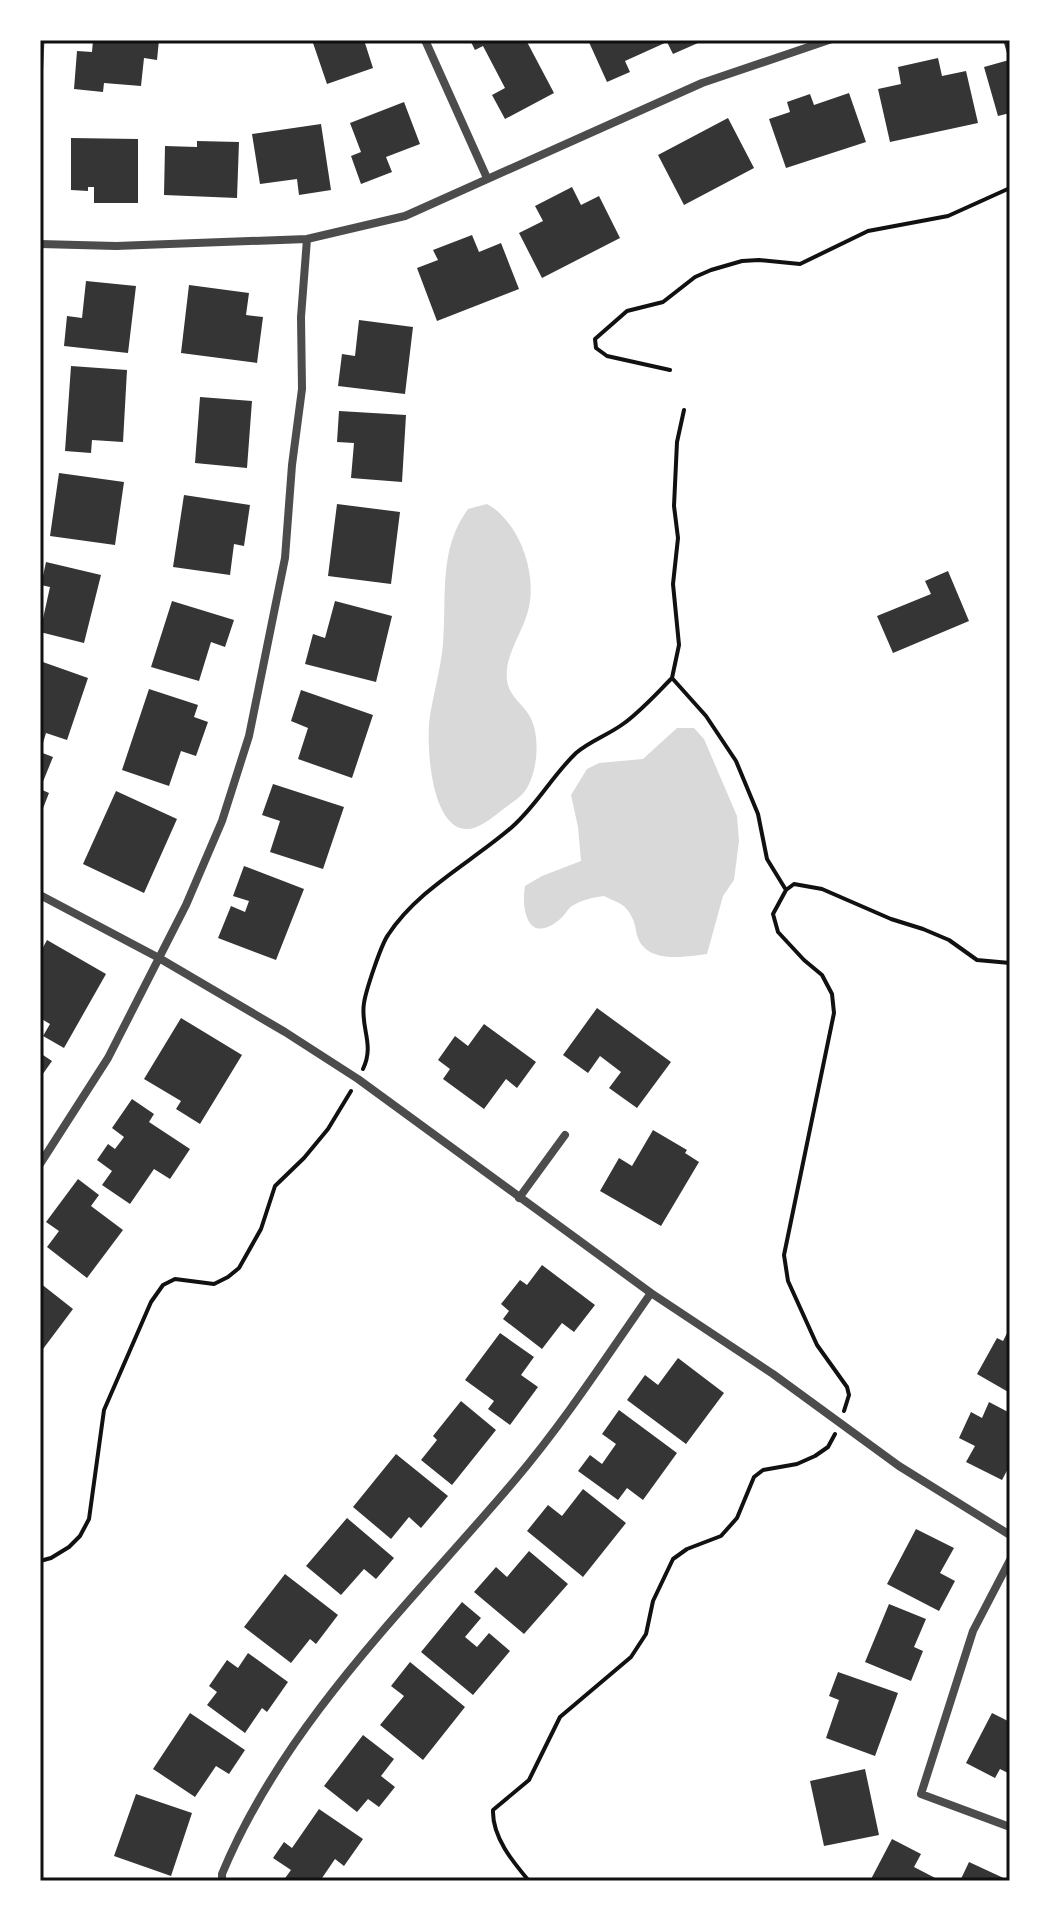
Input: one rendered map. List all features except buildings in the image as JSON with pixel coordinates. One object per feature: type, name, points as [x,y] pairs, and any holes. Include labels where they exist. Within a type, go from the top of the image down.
[{"type":"street","points":[[425,40],[487,178]]},
{"type":"street","points":[[40,244],[116,246],[307,239],[405,216],[702,83],[829,40]]},
{"type":"street","points":[[40,1164],[108,1058],[186,905],[222,821],[249,736],[285,558],[302,389],[301,317],[307,239]]},
{"type":"street","points":[[40,895],[159,958],[358,1079],[651,1293],[773,1374],[899,1466],[1010,1535]]},
{"type":"street","points":[[519,1198],[565,1135]]},
{"type":"street","points":[[222,1881],[241,1828],[306,1728],[365,1652],[554,1431],[651,1293]]},
{"type":"street","points":[[1010,1560],[973,1631],[921,1794],[1010,1827]]},
{"type":"lane","points":[[40,82],[42,40]]},
{"type":"path","points":[[670,370],[607,356],[596,348],[595,339],[627,311],[663,302],[695,277],[711,270],[742,261],[800,264],[868,231],[948,216],[1010,188]]},
{"type":"path","points":[[40,1561],[69,1547],[80,1536],[89,1519],[104,1410],[151,1302],[163,1285],[175,1279],[214,1284],[239,1268],[261,1229],[275,1186],[328,1129],[358,1079],[368,1059],[364,1003],[387,937],[409,909],[531,809],[559,769],[581,749],[622,725],[672,678],[679,645],[673,584],[678,538],[674,506],[677,442],[684,410]]},
{"type":"path","points":[[672,678],[706,716],[736,761],[758,814],[767,859],[786,890]]},
{"type":"path","points":[[529,1881],[504,1846],[493,1823],[493,1810],[529,1780],[560,1717],[631,1657],[646,1634],[653,1601],[673,1559],[687,1549],[721,1536],[737,1518],[754,1477],[763,1470],[797,1464],[828,1447],[841,1423],[849,1395],[847,1387],[817,1345],[788,1281],[784,1255],[834,1013],[832,994],[822,975],[778,932],[773,914],[786,890],[794,884],[822,889],[949,940],[977,960],[1010,963]]},
{"type":"path","points":[[632,1881],[647,1881]]},
{"type":"shaded area","points":[[487,504],[509,523],[524,551],[528,566],[528,611],[511,654],[507,680],[510,690],[533,723],[536,753],[533,774],[522,794],[486,822],[465,829],[453,824],[437,797],[432,778],[429,722],[442,652],[446,574],[452,541],[468,509]]},
{"type":"shaded area","points":[[677,728],[694,728],[704,739],[737,816],[739,841],[734,880],[723,896],[707,954],[665,956],[646,949],[640,942],[627,909],[604,896],[570,907],[548,927],[534,927],[524,905],[525,886],[581,861],[571,795],[587,769],[599,763],[643,759]]}]
